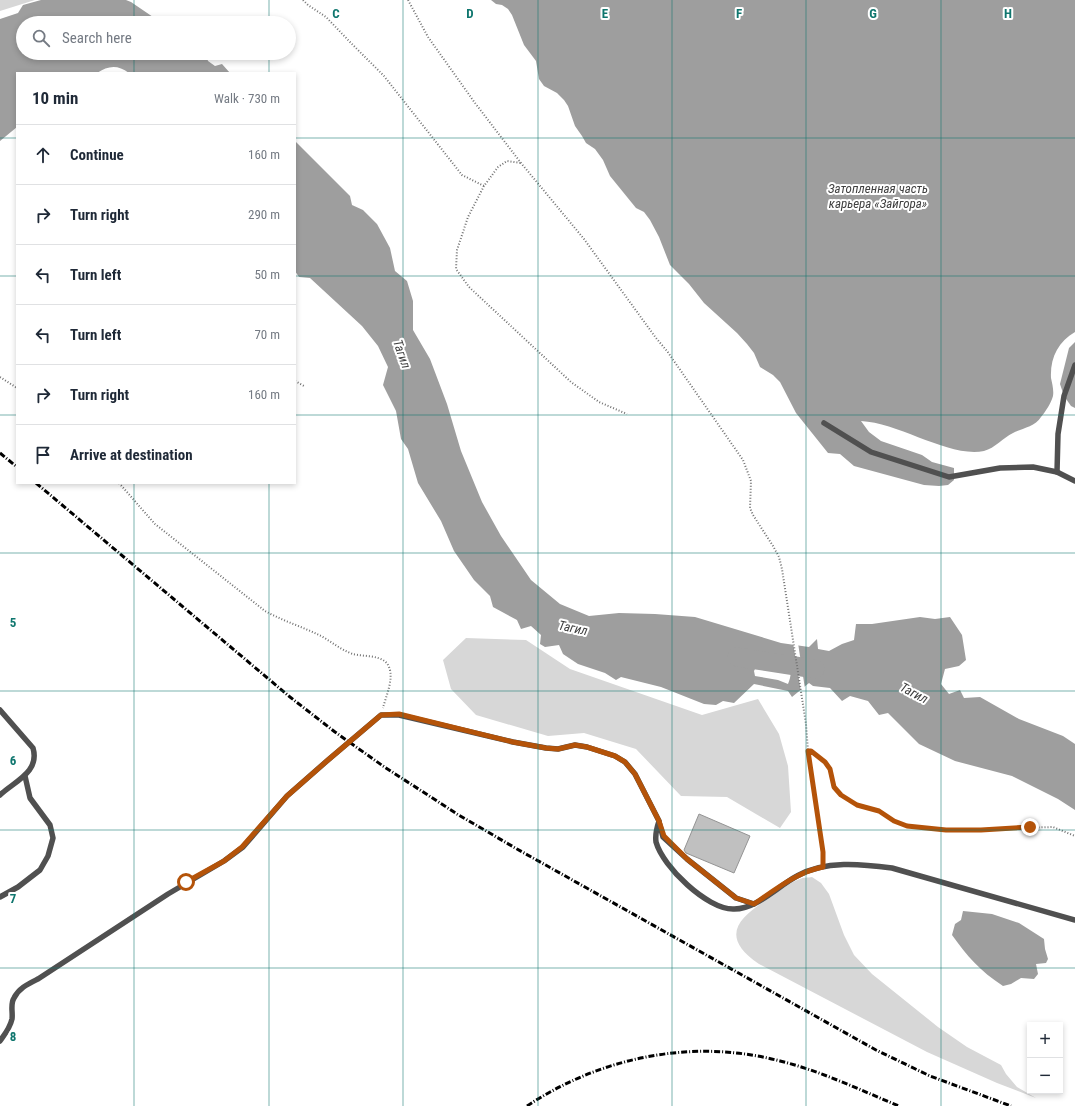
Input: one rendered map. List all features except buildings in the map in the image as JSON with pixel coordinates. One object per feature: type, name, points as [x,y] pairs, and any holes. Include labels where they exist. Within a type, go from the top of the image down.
[{"type":"lane","points":[[1057,472],[1058,434],[1064,396],[1075,365]]},
{"type":"lane","points":[[824,423],[871,452],[949,477],[1000,468],[1033,467],[1057,472],[1075,481]]},
{"type":"lane","points":[[0,710],[33,748],[35,755],[34,765],[25,776],[0,794]]},
{"type":"lane","points":[[0,1041],[8,1031],[12,1020],[13,999],[17,992],[24,986],[38,979],[168,894],[224,861],[242,847],[287,796],[381,715],[399,714],[513,742],[558,749],[575,745],[587,747],[615,756],[625,762],[635,774],[659,821],[664,836],[687,859],[736,898],[754,904]]},
{"type":"lane","points":[[0,897],[18,887],[40,870],[48,856],[53,838],[50,825],[30,798],[25,776]]},
{"type":"lane","points":[[659,821],[656,830],[656,841],[663,856],[678,876],[702,897],[716,906],[732,909],[742,908],[754,904],[797,875],[810,870],[823,867],[862,864],[892,868],[1075,920]]},
{"type":"path","points":[[303,0],[308,5],[326,16],[384,76],[462,175],[484,186]]},
{"type":"path","points":[[408,0],[438,53],[474,103],[584,239],[656,338],[667,350],[743,460],[751,481],[750,508],[758,524],[779,557],[782,569],[806,724],[808,751],[823,852],[823,867]]},
{"type":"path","points":[[521,163],[507,161],[498,166],[484,186],[466,223],[457,250],[456,269],[469,287],[571,382],[599,402],[627,414]]},
{"type":"path","points":[[0,377],[16,387]]},
{"type":"path","points":[[296,382],[304,386]]},
{"type":"path","points":[[119,484],[155,524],[265,611],[322,636],[344,651],[375,657],[387,663],[389,667],[390,683],[381,715]]},
{"type":"path","points":[[808,751],[811,751],[825,762],[830,769],[834,787],[841,795],[857,805],[879,811],[894,821],[907,826],[946,830],[1053,827],[1075,836]]},
{"type":"shaded area","points":[[0,0],[35,0],[0,11]]},
{"type":"shaded area","points":[[466,638],[526,640],[570,669],[702,715],[758,699],[779,734],[788,766],[791,812],[780,828],[727,797],[681,796],[636,749],[584,733],[548,736],[476,715],[451,689],[443,660]]},
{"type":"shaded area","points":[[812,877],[821,883],[829,894],[844,935],[854,955],[872,974],[938,1027],[967,1047],[1001,1065],[1006,1074],[1017,1087],[1036,1098],[997,1083],[927,1052],[759,964],[746,954],[739,945],[736,936],[742,920],[760,904],[789,884],[801,878]]},
{"type":"water","points":[[41,0],[126,0],[152,16],[16,16],[16,60],[208,60],[215,66],[222,64],[229,72],[128,72],[120,68],[113,67],[99,72],[16,72],[16,128],[0,141],[0,19],[18,13],[23,5]]},
{"type":"water","name":"Затопленная часть карьера «Зайгора»","points":[[491,0],[1075,0],[1075,332],[1064,341],[1056,351],[1051,371],[1053,396],[1043,415],[1035,423],[1013,433],[988,450],[970,452],[956,450],[876,423],[861,421],[869,432],[881,441],[922,455],[932,462],[954,468],[954,480],[948,485],[924,485],[854,466],[840,454],[828,453],[796,413],[780,382],[773,375],[760,367],[754,353],[747,344],[704,303],[689,284],[670,265],[659,237],[650,220],[644,212],[636,208],[610,176],[603,160],[595,149],[586,143],[575,126],[568,106],[564,100],[557,93],[544,86],[539,79],[536,61],[524,45],[512,15],[508,9]]},
{"type":"water","points":[[296,142],[350,196],[352,205],[363,210],[377,224],[390,248],[395,271],[407,281],[413,301],[413,330],[430,359],[447,404],[461,451],[482,502],[501,536],[531,580],[560,604],[589,616],[619,613],[695,617],[781,643],[809,647],[817,639],[818,649],[829,651],[854,640],[856,624],[872,624],[920,617],[935,619],[950,617],[962,635],[966,660],[959,666],[945,669],[941,684],[949,694],[960,690],[964,698],[980,697],[1019,719],[1063,736],[1075,744],[1075,810],[1058,799],[1012,776],[955,761],[919,744],[888,713],[879,715],[868,701],[850,696],[842,701],[830,688],[813,686],[809,683],[792,697],[788,691],[754,684],[734,703],[723,701],[716,705],[704,704],[661,687],[621,677],[616,680],[605,673],[578,664],[563,654],[559,645],[545,647],[540,644],[541,635],[531,626],[521,629],[517,620],[493,607],[490,596],[474,580],[454,551],[441,521],[418,483],[408,449],[401,439],[396,411],[383,385],[388,367],[378,346],[362,326],[310,278],[299,277],[296,272]],"holes":[[[765,658],[776,658],[786,661],[790,666],[791,673],[788,684],[778,680],[755,676],[754,671],[758,663]]]},
{"type":"water","points":[[1075,342],[1075,408],[1071,406],[1064,396],[1060,384],[1069,348]]},
{"type":"water","points":[[963,911],[992,914],[1019,923],[1044,939],[1048,959],[1046,963],[1036,964],[1038,974],[1034,979],[1021,978],[1011,984],[1003,986],[981,969],[963,950],[952,935],[955,924],[961,920]]},
{"type":"pier","points":[[793,643],[798,643],[805,689],[801,692]]},
{"type":"waterway","name":"Тагил","points":[[737,657],[815,669]]},
{"type":"railway","points":[[0,453],[16,466]]},
{"type":"railway","points":[[37,484],[290,697],[335,732],[383,766],[457,814],[876,1050],[930,1076],[1011,1106]]},
{"type":"railway","points":[[527,1106],[556,1089],[586,1075],[617,1064],[649,1056],[681,1052],[714,1051],[747,1054],[795,1065],[840,1081],[899,1106]]},
{"type":"route","points":[[186,882],[205,873],[242,847],[287,796],[381,715],[399,714],[513,742],[558,749],[575,745],[587,747],[615,756],[625,762],[635,774],[659,821],[664,836],[687,859],[736,898],[754,904],[797,875],[823,867],[823,852],[808,751],[811,751],[825,762],[830,769],[834,787],[841,795],[857,805],[879,811],[894,821],[907,826],[946,830],[981,830],[1030,827]]}]
